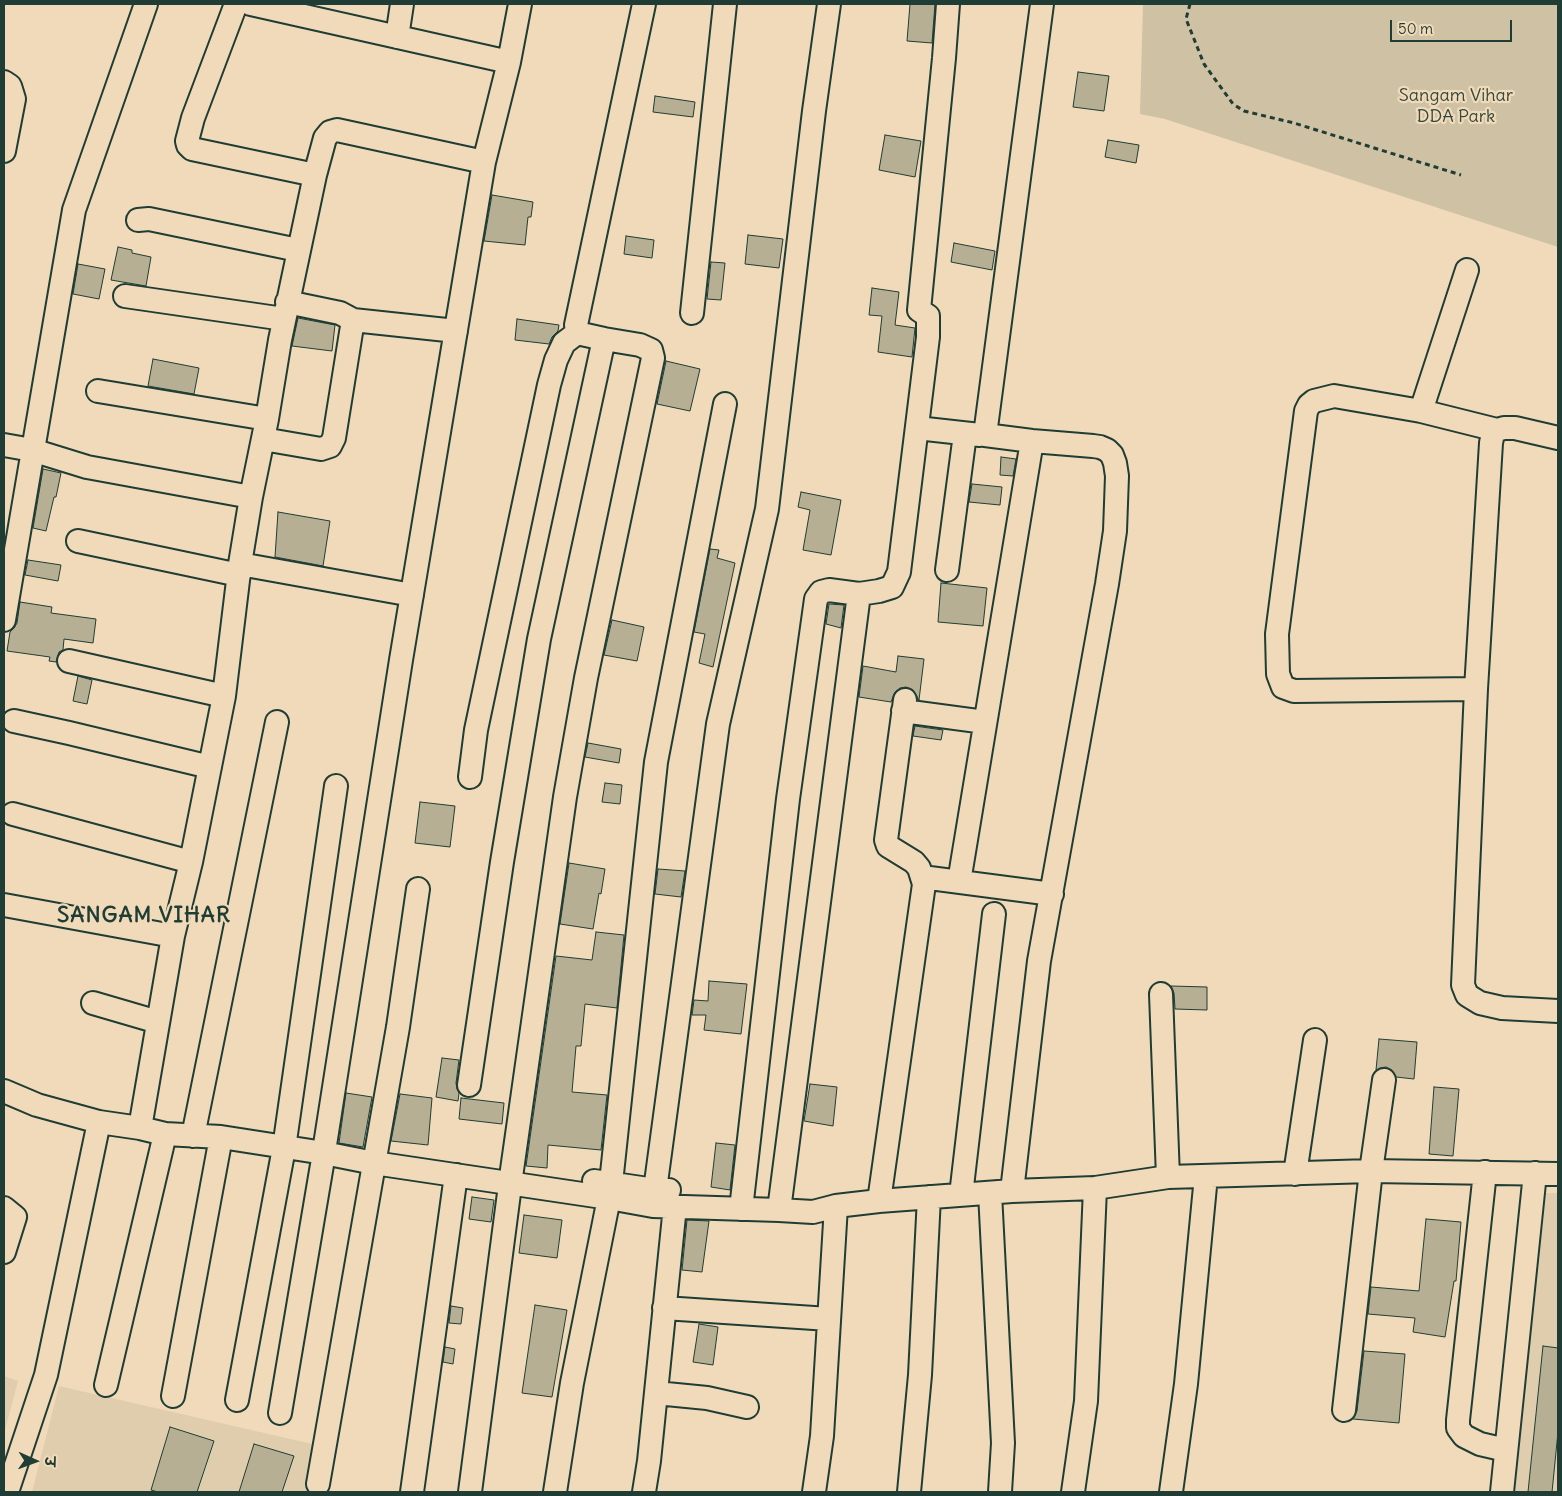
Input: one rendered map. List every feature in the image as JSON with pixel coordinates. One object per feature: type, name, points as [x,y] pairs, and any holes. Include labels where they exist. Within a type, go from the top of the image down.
[{"type":"street","points":[[4,620],[74,210],[146,4]]},
{"type":"street","points":[[236,4],[193,118],[187,140],[188,145],[192,149],[315,175]]},
{"type":"street","points":[[251,4],[508,62]]},
{"type":"street","points":[[397,37],[402,4]]},
{"type":"street","points":[[280,1413],[412,594],[484,162],[520,4]]},
{"type":"street","points":[[470,777],[476,730],[549,385],[556,360],[564,344],[576,333],[576,324],[644,4]]},
{"type":"street","points":[[692,314],[725,4]]},
{"type":"street","points":[[655,1190],[718,724],[767,509],[814,111],[829,4]]},
{"type":"street","points":[[741,1202],[788,799],[816,599],[821,592],[829,590],[859,594],[879,592],[892,587],[899,572],[928,337],[928,316],[918,310],[948,4]]},
{"type":"street","points":[[947,570],[975,435],[1042,4]]},
{"type":"street","points":[[4,82],[10,86],[14,93],[4,151]]},
{"type":"street","points":[[141,1122],[173,936],[191,862],[224,696],[239,570],[251,497],[298,250],[325,138],[333,130],[484,162]]},
{"type":"street","points":[[138,220],[149,219],[298,250]]},
{"type":"street","points":[[1421,411],[1466,270]]},
{"type":"street","points":[[125,296],[340,313],[353,320],[456,331]]},
{"type":"street","points":[[98,391],[265,429],[321,449],[330,446],[334,438],[353,320]]},
{"type":"street","points":[[470,1492],[511,1177],[565,797],[586,678],[654,358],[651,350],[640,345],[576,333]]},
{"type":"street","points":[[469,1085],[538,639],[604,339]]},
{"type":"street","points":[[1476,689],[1294,691],[1283,687],[1278,674],[1277,634],[1306,411],[1314,401],[1334,396],[1421,411],[1497,430]]},
{"type":"street","points":[[555,1492],[572,1383],[610,1190],[656,762],[725,404]]},
{"type":"street","points":[[917,428],[1032,442],[1093,446],[1107,450],[1112,455],[1117,476],[1115,530],[1040,961],[1012,1191]]},
{"type":"street","points":[[1558,438],[1515,428],[1504,428],[1492,433],[1476,689],[1463,985],[1467,995],[1480,1003],[1502,1008],[1558,1011]]},
{"type":"street","points":[[959,882],[1032,442]]},
{"type":"street","points":[[4,446],[32,450],[86,467],[251,497]]},
{"type":"street","points":[[78,540],[239,570],[412,594]]},
{"type":"street","points":[[780,1202],[859,594]]},
{"type":"street","points":[[70,661],[224,696]]},
{"type":"street","points":[[879,1201],[924,890],[922,877],[914,862],[888,846],[886,840],[904,706],[986,722]]},
{"type":"street","points":[[14,721],[210,767]]},
{"type":"street","points":[[194,1130],[277,722]]},
{"type":"street","points":[[237,1400],[285,1142],[336,786]]},
{"type":"street","points":[[13,814],[191,862]]},
{"type":"street","points":[[922,877],[1052,894]]},
{"type":"street","points":[[318,1484],[398,1027],[418,889]]},
{"type":"street","points":[[4,905],[173,936]]},
{"type":"street","points":[[960,1195],[994,914]]},
{"type":"street","points":[[1161,994],[1168,1177]]},
{"type":"street","points":[[93,1003],[158,1022]]},
{"type":"street","points":[[1295,1174],[1315,1040]]},
{"type":"street","points":[[4,1077],[65,1102],[141,1122],[285,1142],[456,1175],[511,1177]]},
{"type":"street","points":[[1344,1410],[1371,1171],[1384,1080]]},
{"type":"street","points":[[4,1091],[37,1105],[99,1122],[141,1122],[165,1134],[194,1130],[221,1137],[285,1142]]},
{"type":"street","points":[[7,1492],[46,1375],[99,1122]]},
{"type":"street","points":[[106,1385],[165,1134]]},
{"type":"street","points":[[173,1396],[221,1137]]},
{"type":"street","points":[[375,1158],[610,1190],[655,1190],[741,1202]]},
{"type":"street","points":[[610,1190],[653,1206],[780,1202],[811,1196],[836,1206],[1012,1191],[1095,1188],[1168,1177],[1371,1171],[1558,1174]]},
{"type":"street","points":[[1485,1172],[1458,1428],[1464,1436],[1480,1444],[1506,1450]]},
{"type":"street","points":[[1502,1492],[1535,1173]]},
{"type":"street","points":[[412,1492],[456,1175]]},
{"type":"street","points":[[1171,1492],[1186,1384],[1206,1176]]},
{"type":"street","points":[[1073,1492],[1086,1401],[1095,1188]]},
{"type":"street","points":[[990,1193],[1003,1443],[1000,1492]]},
{"type":"street","points":[[909,1492],[920,1375],[929,1197]]},
{"type":"street","points":[[644,1492],[649,1461],[675,1206]]},
{"type":"street","points":[[814,1492],[822,1436],[836,1206]]},
{"type":"street","points":[[4,1208],[15,1217],[4,1252]]},
{"type":"street","points":[[664,1308],[829,1319]]},
{"type":"street","points":[[656,1392],[707,1398],[747,1407]]},
{"type":"path","points":[[1190,4],[1186,19],[1204,64],[1233,104],[1244,111],[1294,123],[1461,175]]},
{"type":"shaded area","points":[[1546,1193],[1558,1193],[1558,1492],[1511,1492]]},
{"type":"shaded area","points":[[4,1376],[18,1381],[4,1434]]},
{"type":"shaded area","points":[[59,1386],[321,1446],[316,1492],[32,1492]]},
{"type":"green space","name":"Sangam Vihar DDA Park","points":[[1143,4],[1558,4],[1558,247],[1165,119],[1140,114]]},
{"type":"building","points":[[910,4],[935,4],[932,43],[907,41]]},
{"type":"building","points":[[1078,72],[1109,76],[1104,111],[1073,107]]},
{"type":"building","points":[[655,96],[695,102],[693,117],[653,112]]},
{"type":"building","points":[[885,135],[921,141],[915,177],[879,170]]},
{"type":"building","points":[[1108,140],[1139,145],[1136,163],[1105,157]]},
{"type":"building","points":[[492,195],[533,202],[531,217],[528,217],[525,245],[484,241]]},
{"type":"building","points":[[748,235],[783,239],[779,268],[745,264]]},
{"type":"building","points":[[626,236],[654,240],[652,258],[624,254]]},
{"type":"building","points":[[954,243],[995,251],[992,270],[951,262]]},
{"type":"building","points":[[118,247],[132,250],[132,253],[151,257],[146,286],[111,280]]},
{"type":"building","points":[[711,262],[725,263],[721,300],[707,299]]},
{"type":"building","points":[[78,264],[105,269],[99,299],[73,294]]},
{"type":"building","points":[[872,288],[899,292],[895,325],[915,328],[912,357],[878,352],[882,316],[869,315]]},
{"type":"building","points":[[298,318],[335,325],[332,351],[292,346]]},
{"type":"building","points":[[517,319],[559,325],[558,331],[552,337],[549,344],[515,340]]},
{"type":"building","points":[[153,359],[199,368],[194,394],[148,386]]},
{"type":"building","points":[[666,361],[700,369],[690,411],[657,404]]},
{"type":"building","points":[[1001,457],[1016,459],[1013,476],[1000,475]]},
{"type":"building","points":[[43,469],[61,473],[46,531],[33,528]]},
{"type":"building","points":[[972,484],[1002,487],[1000,505],[969,502]]},
{"type":"building","points":[[801,492],[841,500],[831,555],[803,550],[810,510],[798,507]]},
{"type":"building","points":[[278,512],[330,521],[323,566],[275,557]]},
{"type":"building","points":[[710,549],[719,550],[717,558],[735,563],[713,667],[699,663],[705,634],[694,632]]},
{"type":"building","points":[[28,560],[61,565],[58,581],[25,575]]},
{"type":"building","points":[[941,583],[987,588],[983,626],[938,622]]},
{"type":"building","points":[[20,602],[52,607],[51,613],[96,619],[93,643],[64,639],[63,650],[59,652],[56,662],[49,661],[50,657],[7,651],[10,632],[17,623]]},
{"type":"building","points":[[829,604],[844,605],[841,628],[826,624]]},
{"type":"building","points":[[612,620],[644,627],[637,661],[604,655]]},
{"type":"building","points":[[898,656],[924,659],[919,700],[913,690],[906,687],[900,688],[895,692],[891,702],[859,697],[863,666],[896,672]]},
{"type":"building","points":[[78,676],[92,680],[87,704],[73,701]]},
{"type":"building","points":[[915,726],[943,730],[941,740],[913,736]]},
{"type":"building","points":[[588,743],[621,749],[619,763],[585,757]]},
{"type":"building","points":[[605,783],[622,785],[620,804],[602,802]]},
{"type":"building","points":[[420,802],[455,806],[450,847],[415,843]]},
{"type":"building","points":[[569,863],[605,869],[593,929],[560,924]]},
{"type":"building","points":[[658,869],[685,871],[681,897],[655,894]]},
{"type":"building","points":[[596,932],[624,935],[617,1008],[585,1004],[581,1046],[576,1046],[572,1092],[607,1095],[601,1150],[548,1145],[547,1168],[526,1166],[556,956],[592,960]]},
{"type":"building","points":[[709,981],[747,984],[741,1034],[704,1030],[706,1015],[692,1015],[694,1000],[708,1001]]},
{"type":"building","points":[[1171,986],[1207,987],[1207,1010],[1175,1009],[1174,993]]},
{"type":"building","points":[[1379,1039],[1417,1042],[1414,1079],[1396,1077],[1392,1070],[1386,1067],[1376,1070]]},
{"type":"building","points":[[442,1058],[459,1060],[456,1083],[459,1093],[458,1101],[436,1097]]},
{"type":"building","points":[[810,1084],[837,1087],[833,1126],[804,1121]]},
{"type":"building","points":[[1434,1087],[1459,1089],[1453,1156],[1429,1154]]},
{"type":"building","points":[[346,1093],[372,1097],[363,1147],[339,1143]]},
{"type":"building","points":[[400,1094],[432,1098],[428,1145],[391,1141]]},
{"type":"building","points":[[461,1098],[504,1103],[502,1124],[459,1119]]},
{"type":"building","points":[[716,1143],[735,1145],[730,1190],[711,1187]]},
{"type":"building","points":[[472,1197],[494,1200],[491,1222],[469,1219]]},
{"type":"building","points":[[524,1215],[562,1220],[557,1258],[519,1253]]},
{"type":"building","points":[[1426,1219],[1461,1222],[1456,1281],[1454,1281],[1445,1337],[1413,1332],[1415,1318],[1368,1314],[1371,1287],[1419,1291]]},
{"type":"building","points":[[687,1220],[709,1221],[702,1272],[682,1270]]},
{"type":"building","points":[[535,1305],[567,1310],[552,1397],[522,1393]]},
{"type":"building","points":[[451,1306],[463,1308],[461,1324],[449,1323]]},
{"type":"building","points":[[699,1324],[718,1327],[713,1365],[693,1362]]},
{"type":"building","points":[[1543,1346],[1558,1348],[1558,1432],[1552,1492],[1528,1492]]},
{"type":"building","points":[[445,1347],[455,1349],[453,1364],[443,1362]]},
{"type":"building","points":[[1364,1351],[1405,1354],[1399,1423],[1353,1419],[1357,1411]]},
{"type":"building","points":[[170,1427],[214,1441],[197,1492],[158,1492],[151,1490]]},
{"type":"building","points":[[254,1444],[294,1456],[282,1492],[239,1492]]},
{"type":"district","name":"SANGAM VIHAR","points":[[144,916]]}]
